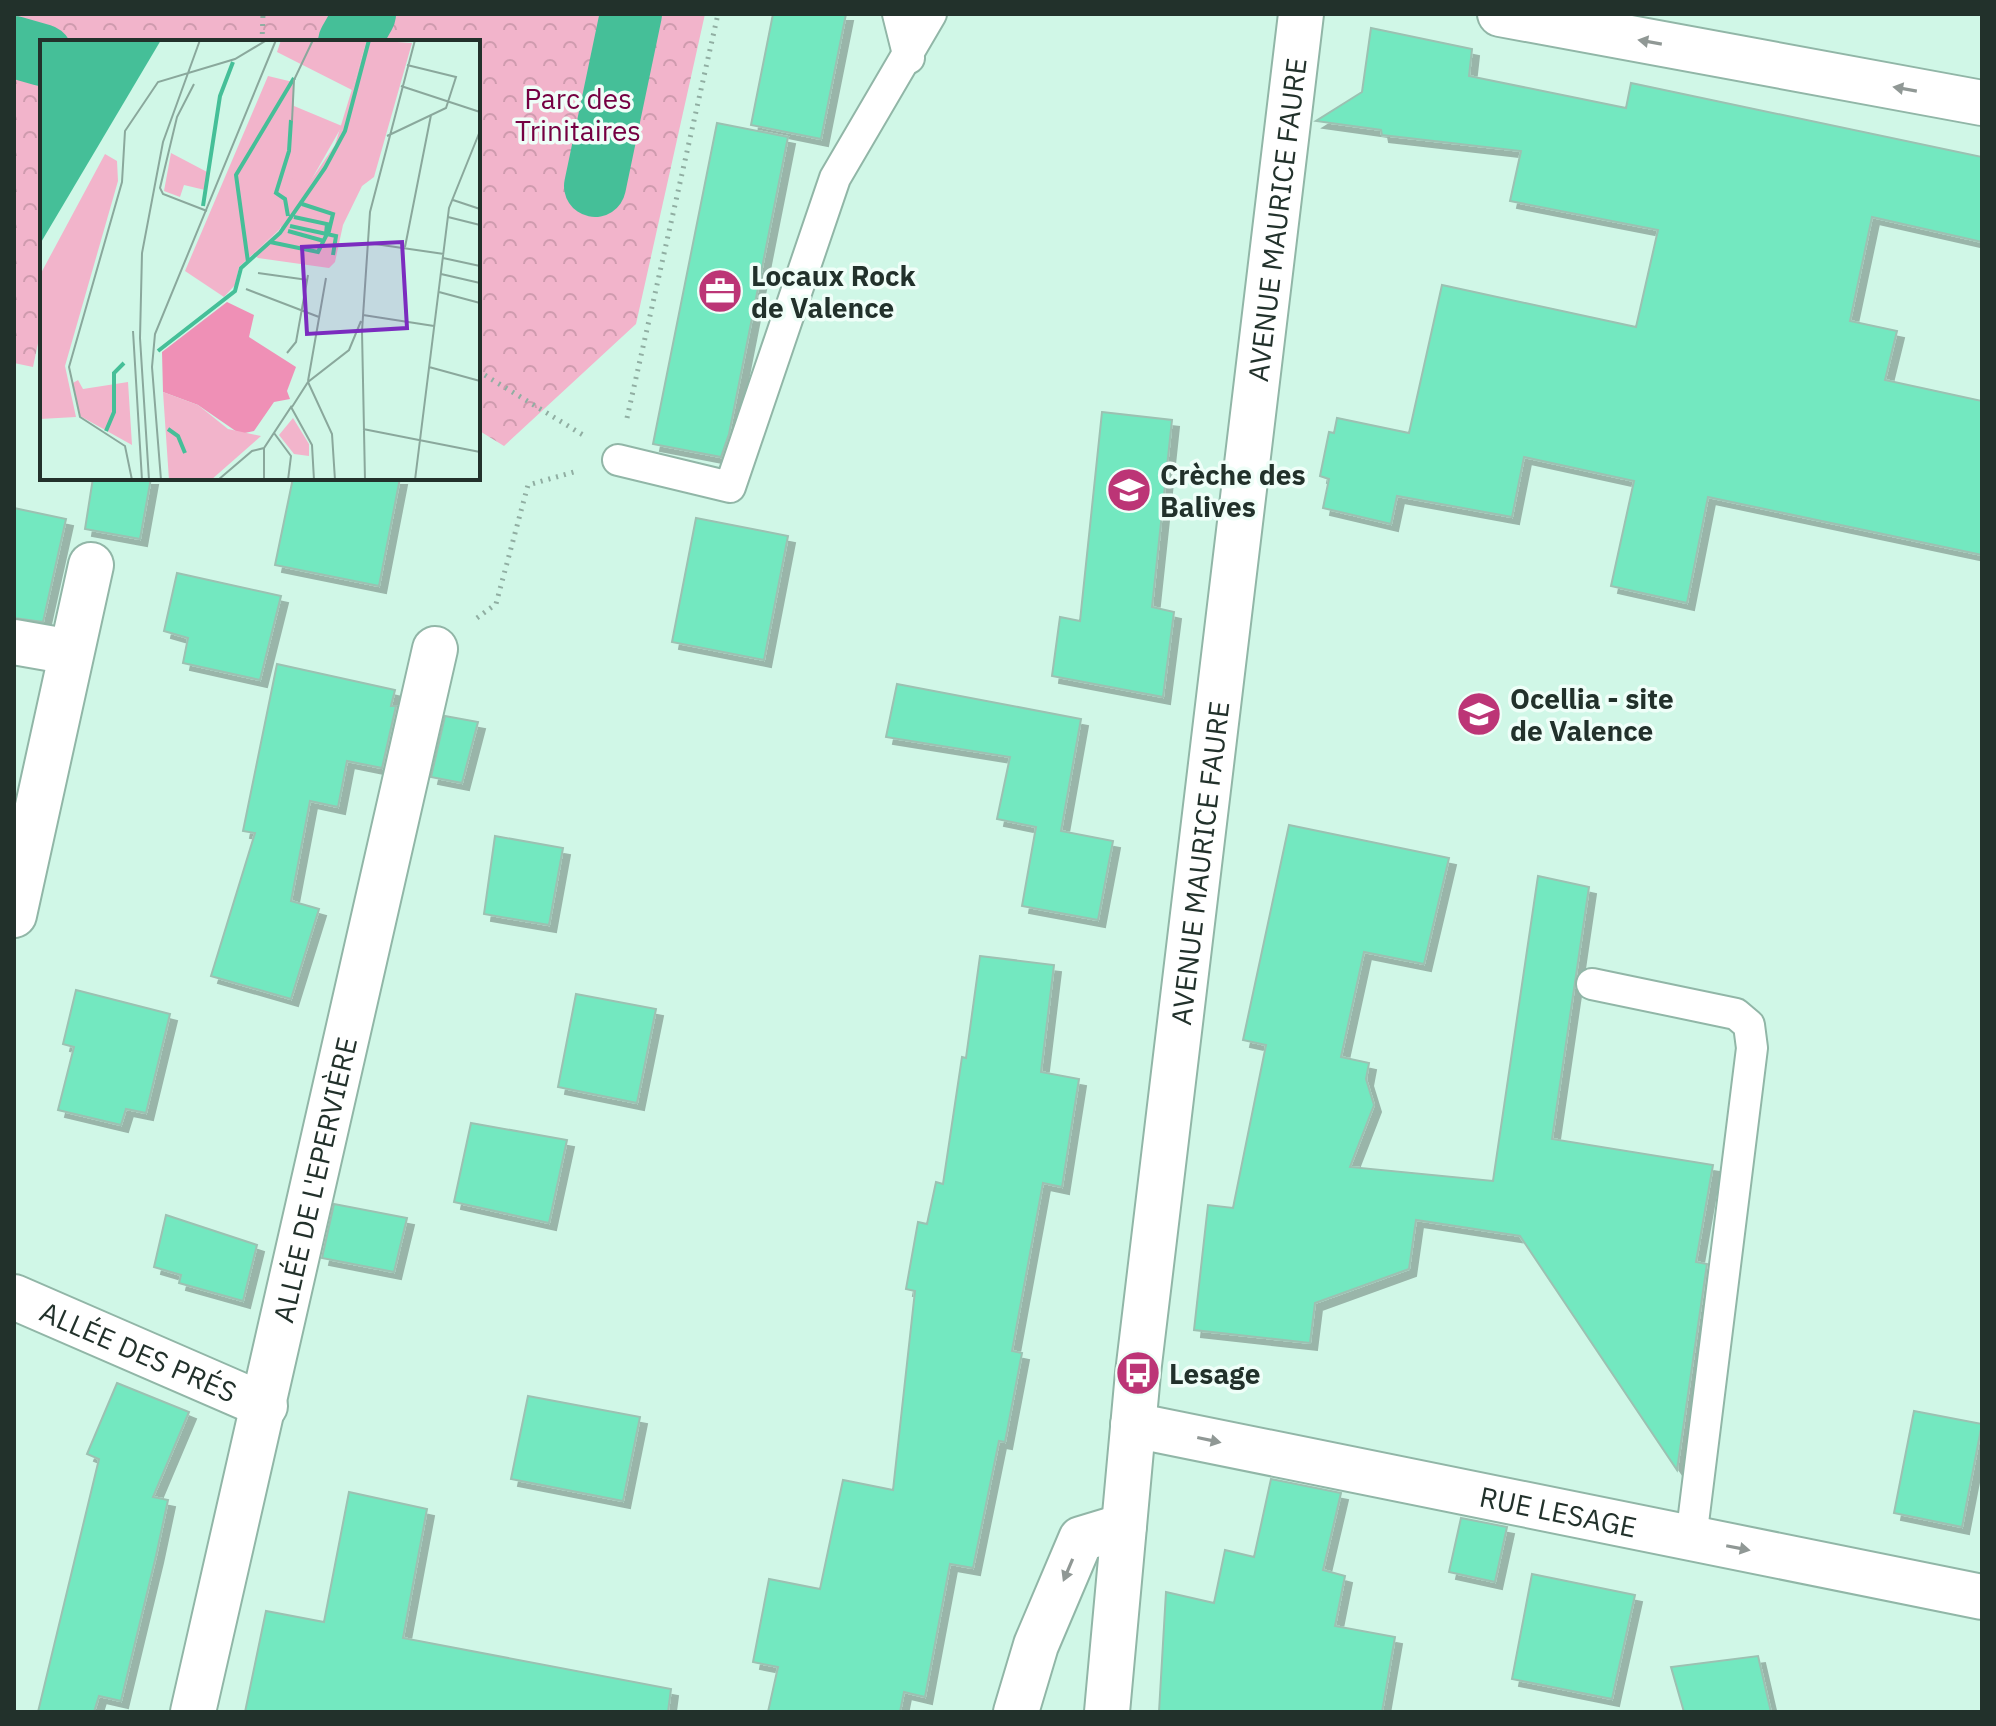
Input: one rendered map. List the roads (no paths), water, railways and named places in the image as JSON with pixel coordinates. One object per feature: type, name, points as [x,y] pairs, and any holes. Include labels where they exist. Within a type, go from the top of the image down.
[{"type":"street","name":"AVENUE MAURICE FAURE","points":[[1107,1712],[1133,1425],[1301,14]]},
{"type":"street","points":[[1500,14],[1982,103]]},
{"type":"street","points":[[14,915],[91,565]]},
{"type":"street","points":[[14,642],[71,652]]},
{"type":"street","name":"ALLÉE DE L'EPERVIÈRE","points":[[193,1712],[435,649]]},
{"type":"street","name":"ALLÉE DES PRÉS","points":[[14,1297],[265,1406]]},
{"type":"street","name":"RUE LESAGE","points":[[1133,1425],[1982,1597]]},
{"type":"street","points":[[1016,1712],[1036,1645],[1081,1539],[1124,1526]]},
{"type":"lane","points":[[898,14],[909,58]]},
{"type":"lane","points":[[618,460],[730,487],[835,178],[909,58],[931,14]]},
{"type":"lane","points":[[1592,984],[1736,1014],[1749,1025],[1752,1048],[1691,1539]]},
{"type":"waterway","points":[[350,40],[365,14]]},
{"type":"waterway","points":[[595,186],[631,14]]},
{"type":"waterway","points":[[14,47],[40,54]]},
{"type":"place","name":"Locaux Rock de Valence","points":[[720,291]]},
{"type":"place","name":"Crèche des Balives","points":[[1129,490]]},
{"type":"place","name":"Ocellia - site de Valence","points":[[1479,714]]},
{"type":"place","name":"Lesage","points":[[1138,1373]]},
{"type":"park label","name":"Parc des Trinitaires","points":[[578,114]]}]
